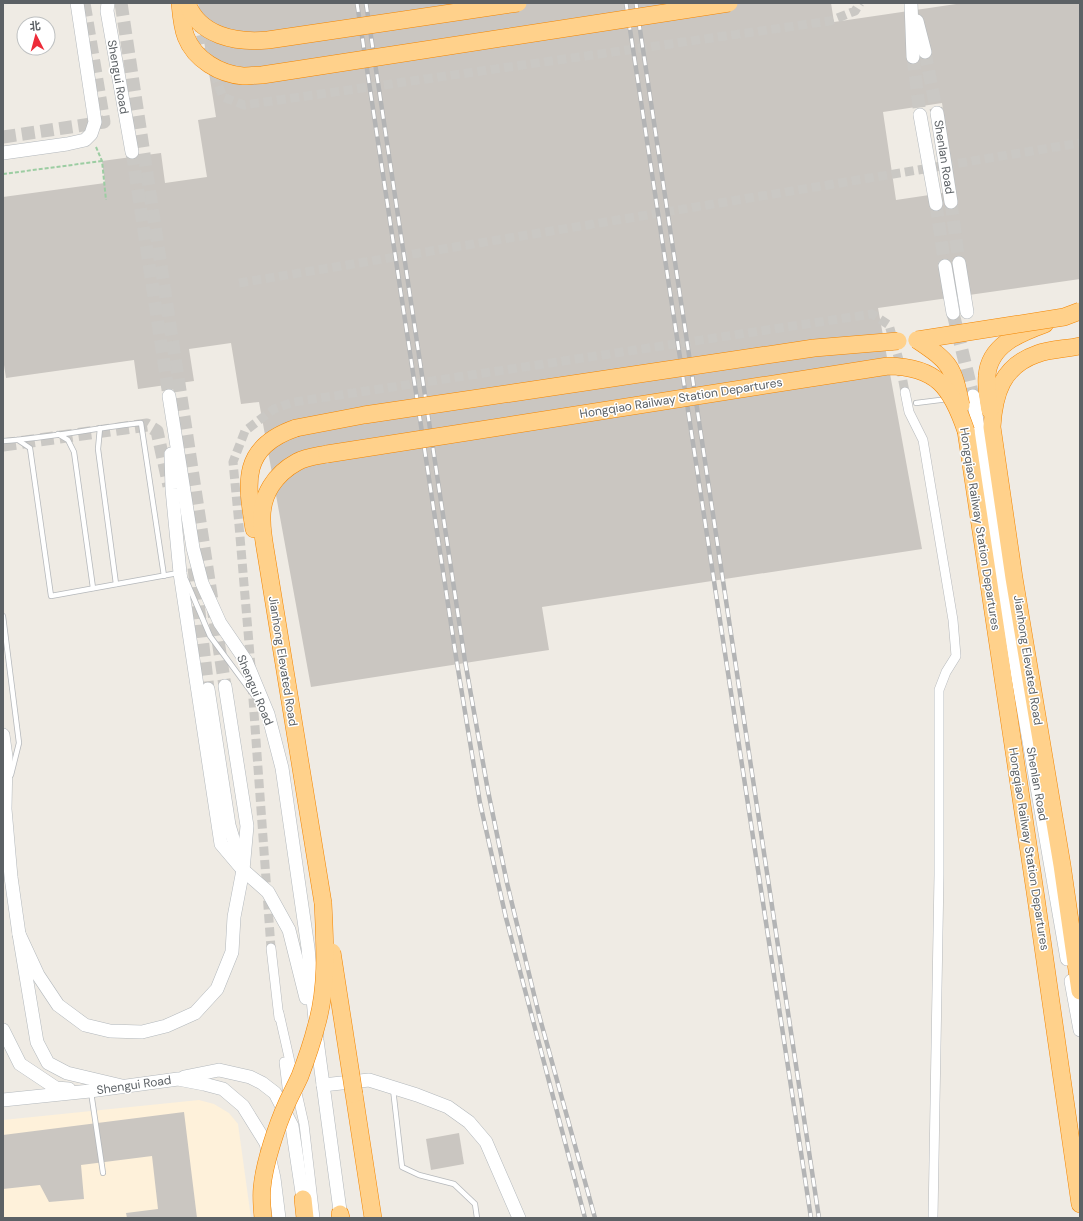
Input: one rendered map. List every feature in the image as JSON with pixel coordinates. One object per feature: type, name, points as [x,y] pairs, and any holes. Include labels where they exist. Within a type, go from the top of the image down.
[{"type":"highway","points":[[180,3],[182,22],[186,37],[194,50],[203,60],[213,67],[228,73],[243,76],[269,74],[729,3]]},
{"type":"highway","points":[[187,3],[195,18],[206,28],[220,36],[234,40],[252,42],[518,3]]},
{"type":"highway","points":[[992,427],[987,375],[994,354],[1004,344],[1021,334],[1080,311]]},
{"type":"highway","points":[[267,560],[255,536],[248,487],[251,468],[256,455],[267,442],[286,431],[364,415],[814,348],[917,340],[1064,317]]},
{"type":"highway","points":[[917,340],[939,354],[948,364],[955,376],[966,431]]},
{"type":"highway","name":"Jianhong Elevated Road","points":[[1080,346],[1038,353],[1024,359],[1004,378],[997,392],[993,408],[992,427],[1016,586],[1062,865],[1080,988]]},
{"type":"highway","name":"Hongqiao Railway Station Departures","points":[[327,454],[888,366],[905,366],[920,370],[934,377],[944,386],[953,397],[966,431],[1035,890],[1080,1204]]},
{"type":"highway","name":"Jianhong Elevated Road","points":[[323,903],[267,560],[262,518],[266,493],[279,475],[297,462],[327,454]]},
{"type":"highway","points":[[263,1218],[262,1186],[266,1165],[286,1104],[299,1076],[311,1044],[320,1010],[325,961],[323,903]]},
{"type":"highway","points":[[323,903],[340,999],[373,1218]]},
{"type":"highway","points":[[303,1199],[305,1218]]},
{"type":"street","points":[[3,153],[67,144],[84,140],[91,134],[95,122],[77,3]]},
{"type":"street","points":[[912,3],[926,52]]},
{"type":"street","points":[[912,3],[913,57]]},
{"type":"street","name":"Shengui Road","points":[[106,6],[132,152]]},
{"type":"street","name":"Shenlan Road","points":[[937,113],[950,202]]},
{"type":"street","points":[[920,115],[936,204]]},
{"type":"street","points":[[959,263],[967,312]]},
{"type":"street","points":[[946,266],[953,313]]},
{"type":"street","points":[[905,392],[909,412],[923,440],[953,620],[956,656],[946,672],[938,690],[939,875],[933,1218]]},
{"type":"street","name":"Shengui Road","points":[[317,1040],[290,930],[268,892],[243,870],[221,844],[180,573],[172,489],[169,396],[193,548],[202,583],[220,622],[246,661],[268,714],[282,768],[308,948],[317,1040],[341,1217]]},
{"type":"street","name":"Shenlan Road","points":[[973,396],[1020,686],[1080,1030]]},
{"type":"street","points":[[19,934],[38,975],[58,1005],[86,1025],[110,1031],[142,1032],[166,1026],[195,1013],[218,989],[232,952],[234,917],[243,870],[247,826],[225,686]]},
{"type":"street","points":[[208,690],[229,825],[243,870]]},
{"type":"street","points":[[3,735],[6,757],[5,809],[11,877],[36,1042],[48,1063],[67,1073],[122,1086]]},
{"type":"street","points":[[3,853],[11,877]]},
{"type":"street","points":[[271,948],[292,1126],[303,1199]]},
{"type":"street","points":[[279,1013],[304,1124],[315,1218]]},
{"type":"street","points":[[3,1030],[20,1064],[56,1088],[90,1091]]},
{"type":"street","points":[[178,1079],[194,1074],[220,1070],[250,1077],[262,1083],[275,1093],[292,1126]]},
{"type":"street","name":"Shengui Road","points":[[90,1091],[178,1079],[223,1089],[243,1106],[266,1143],[274,1178],[279,1218]]},
{"type":"street","points":[[323,1085],[369,1080],[448,1107],[470,1122],[486,1142],[520,1218]]},
{"type":"street","points":[[3,1100],[90,1091]]},
{"type":"lane","points":[[916,402],[973,396]]},
{"type":"lane","points":[[3,441],[141,423],[164,576]]},
{"type":"lane","points":[[100,428],[98,449],[116,584]]},
{"type":"lane","points":[[58,434],[68,440],[74,452],[93,588]]},
{"type":"lane","points":[[18,440],[30,448],[51,596],[180,573],[184,576],[210,636],[268,714]]},
{"type":"lane","points":[[3,616],[19,743],[6,793]]},
{"type":"lane","points":[[393,1088],[402,1167],[419,1175],[454,1184],[475,1204],[477,1218]]},
{"type":"lane","points":[[90,1091],[103,1173]]},
{"type":"path","points":[[91,134],[102,161],[106,200]]},
{"type":"path","points":[[3,174],[102,161]]},
{"type":"shaded area","points":[[199,1100],[214,1104],[229,1113],[238,1124],[251,1218],[3,1218],[3,1120]]},
{"type":"building","points":[[198,3],[831,3],[834,22],[963,3],[1080,3],[1080,279],[878,308],[922,549],[542,607],[549,650],[311,687],[259,402],[241,404],[231,343],[189,349],[194,381],[138,389],[134,360],[6,378],[3,365],[3,197],[105,183],[102,161],[161,153],[165,183],[207,177],[198,120],[216,117]],"holes":[[[942,103],[956,191],[896,200],[883,112]]]},
{"type":"building","points":[[184,1112],[197,1218],[127,1218],[126,1213],[158,1209],[152,1156],[81,1165],[84,1199],[49,1202],[40,1185],[3,1189],[3,1135]]},
{"type":"building","points":[[459,1133],[464,1164],[431,1170],[426,1139]]},
{"type":"tunnel","points":[[3,137],[104,122],[84,3]]},
{"type":"tunnel","points":[[121,3],[225,686]]},
{"type":"tunnel","points":[[198,22],[203,47],[223,97],[244,105],[830,21],[855,11],[860,3]]},
{"type":"tunnel","points":[[925,52],[937,113]]},
{"type":"tunnel","points":[[913,57],[920,115]]},
{"type":"tunnel","points":[[239,283],[1080,143]]},
{"type":"tunnel","points":[[132,152],[169,396]]},
{"type":"tunnel","points":[[951,202],[959,263]]},
{"type":"tunnel","points":[[936,204],[945,266]]},
{"type":"tunnel","points":[[953,313],[973,396]]},
{"type":"tunnel","points":[[251,667],[233,462],[245,431],[274,409],[294,402],[872,314],[889,325],[899,360],[905,392]]},
{"type":"tunnel","points":[[3,445],[147,425],[157,431],[169,486]]},
{"type":"tunnel","points":[[194,568],[208,689]]},
{"type":"tunnel","points":[[252,685],[271,948]]},
{"type":"railway","points":[[357,3],[456,657],[480,803],[506,918],[585,1218]]},
{"type":"railway","points":[[366,3],[465,661],[488,791],[507,883],[539,1015],[595,1218]]},
{"type":"railway","points":[[626,3],[811,1218]]},
{"type":"railway","points":[[636,3],[819,1218]]}]
